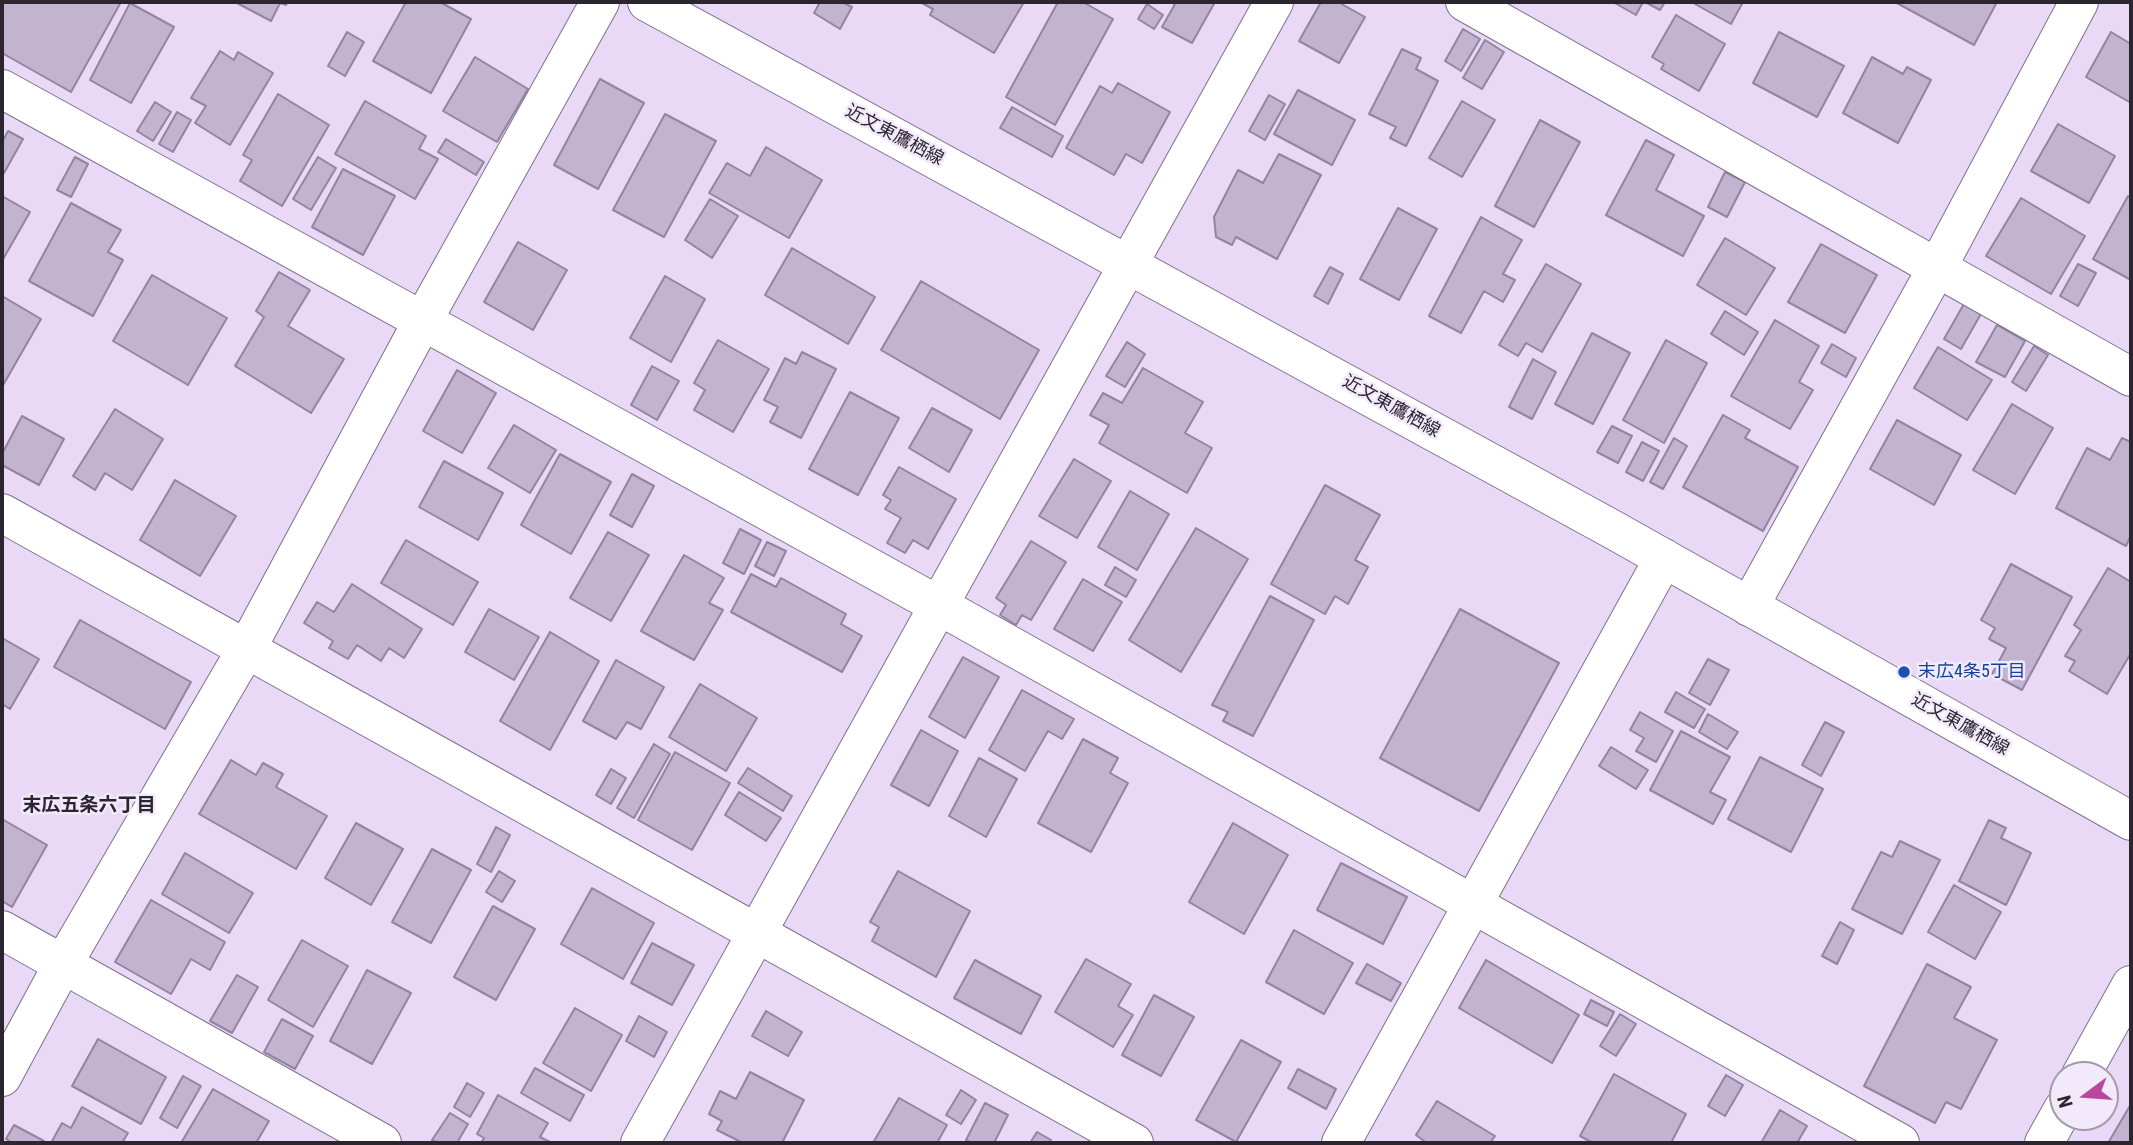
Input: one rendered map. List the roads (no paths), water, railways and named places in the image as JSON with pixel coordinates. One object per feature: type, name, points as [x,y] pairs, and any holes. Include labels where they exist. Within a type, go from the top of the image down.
[{"type":"street","points":[[2,1077],[63,964],[247,648],[422,322],[600,2]]},
{"type":"street","name":"近文東鷹栖線","points":[[647,2],[1129,263],[1664,558],[2131,821]]},
{"type":"street","points":[[640,1143],[1274,2]]},
{"type":"street","points":[[1465,2],[2131,377]]},
{"type":"street","points":[[1749,607],[1938,266],[2079,2]]},
{"type":"street","points":[[2,89],[938,605],[1900,1143]]},
{"type":"street","points":[[2,513],[1133,1143]]},
{"type":"street","points":[[1341,1143],[1664,558]]},
{"type":"street","points":[[2,930],[382,1143]]},
{"type":"street","points":[[2089,1061],[2131,985]]},
{"type":"place","name":"末広4条5丁目","points":[[1904,672]]},
{"type":"district","name":"末広五条六丁目","points":[[89,806]]}]
